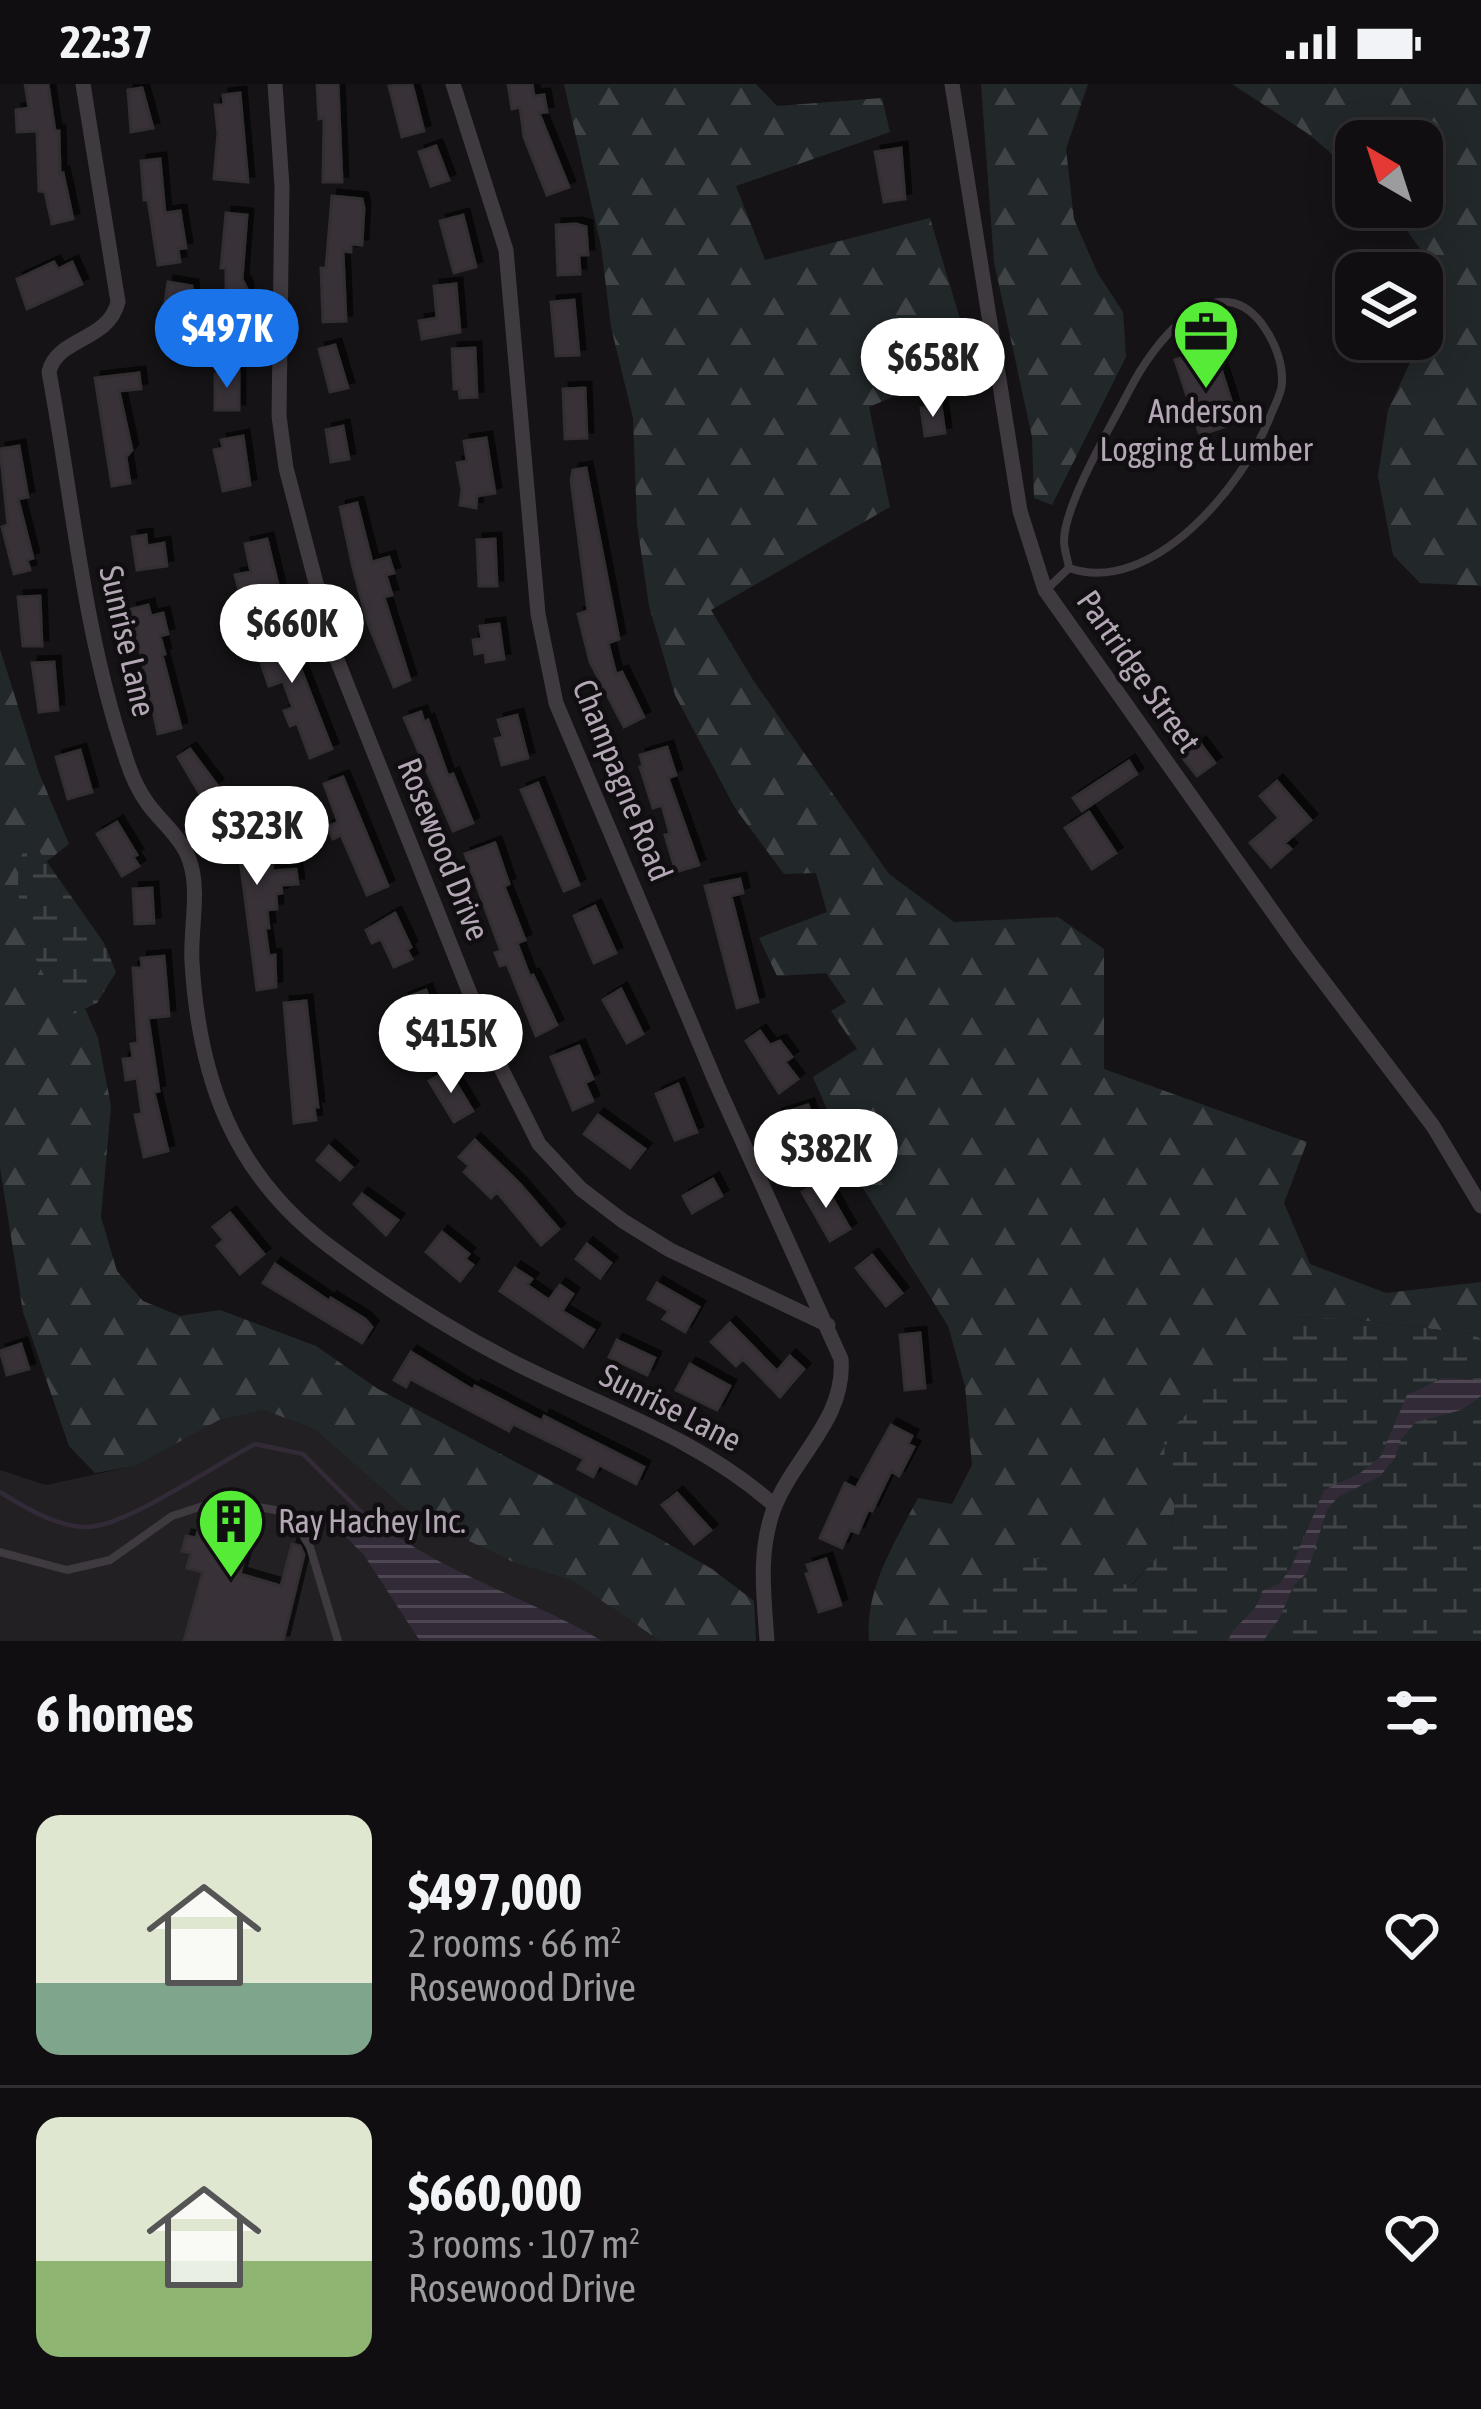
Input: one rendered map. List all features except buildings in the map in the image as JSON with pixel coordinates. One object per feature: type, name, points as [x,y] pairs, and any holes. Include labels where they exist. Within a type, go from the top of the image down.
[{"type":"street","name":"Sunrise Lane","points":[[83,84],[118,302],[110,322],[57,355],[49,372],[99,667],[134,780],[191,863],[192,965],[200,1023],[211,1078],[230,1132],[272,1194],[332,1248],[500,1354],[705,1454],[775,1506]]},
{"type":"street","name":"Rosewood Drive","points":[[275,84],[282,186],[278,386],[286,468],[334,652],[494,1054],[539,1144],[581,1190],[670,1250],[828,1325]]},
{"type":"street","name":"Champagne Road","points":[[453,84],[506,250],[538,614],[556,703],[717,1084],[828,1325],[842,1367],[836,1402],[775,1506],[763,1550],[767,1641]]},
{"type":"street","name":"Partridge Street","points":[[952,84],[1020,511],[1046,590],[1299,949],[1433,1126],[1481,1206]]},
{"type":"lane","points":[[1210,302],[1236,303],[1257,318],[1276,345],[1282,384],[1262,437],[1212,511],[1172,542],[1134,566],[1108,574],[1069,568],[1064,539],[1076,498],[1138,372],[1192,311],[1210,302]]},
{"type":"lane","points":[[1046,590],[1069,568]]},
{"type":"lane","points":[[0,1552],[68,1570],[110,1560],[172,1516],[206,1505],[228,1502],[281,1510],[292,1518],[310,1547],[338,1641]]},
{"type":"shaded area","points":[[1443,1378],[1481,1380],[1481,1396],[1461,1410],[1416,1422],[1380,1476],[1338,1497],[1327,1510],[1307,1573],[1294,1585],[1263,1641],[1228,1641],[1262,1591],[1279,1584],[1291,1568],[1324,1490],[1359,1474],[1381,1456],[1407,1395]]},
{"type":"shaded area","points":[[264,1410],[314,1429],[410,1513],[515,1563],[573,1581],[660,1641],[0,1641],[0,1470],[46,1485],[134,1466],[219,1420]]},
{"type":"shaded area","points":[[373,1516],[450,1567],[602,1641],[420,1641],[364,1555],[346,1537]]},
{"type":"green space","points":[[564,84],[756,84],[777,106],[882,98],[890,132],[736,186],[765,260],[930,218],[973,363],[869,407],[890,507],[711,610],[753,680],[889,874],[954,922],[1058,917],[1104,949],[1104,1069],[1307,1142],[1284,1203],[1310,1264],[1386,1293],[1481,1282],[1481,1339],[1473,1334],[1350,1319],[1290,1317],[1229,1359],[1202,1399],[1165,1436],[1165,1473],[1175,1506],[1169,1545],[1131,1585],[1099,1581],[1032,1557],[954,1600],[927,1641],[869,1641],[876,1585],[918,1498],[952,1504],[972,1465],[965,1386],[948,1326],[855,1175],[813,1077],[857,1049],[831,1011],[846,1002],[826,973],[777,976],[759,938],[827,912],[816,873],[784,874],[735,808],[675,695],[649,606],[637,524],[633,418]]},
{"type":"green space","points":[[981,84],[1088,84],[1066,149],[1074,219],[1097,272],[1123,312],[1126,357],[1052,505],[1034,498],[1032,437],[994,262]]},
{"type":"green space","points":[[1232,84],[1481,84],[1481,586],[1420,583],[1393,555],[1378,476],[1388,410],[1411,360],[1443,360],[1443,252],[1422,252],[1405,228],[1443,228],[1443,120],[1335,120],[1335,156]]},
{"type":"green space","points":[[0,649],[39,773],[69,844],[27,877],[98,1038],[111,1106],[101,1217],[117,1271],[143,1301],[180,1316],[220,1310],[316,1346],[378,1389],[712,1569],[754,1601],[756,1641],[660,1641],[573,1581],[515,1563],[410,1513],[314,1429],[264,1410],[219,1420],[135,1466],[95,1473],[69,1446],[23,1312],[0,1168]]},
{"type":"green space","points":[[30,838],[104,943],[116,972],[97,1003],[74,1014],[45,977],[25,927],[18,877]]},
{"type":"green space","points":[[1290,1317],[1350,1319],[1473,1334],[1481,1339],[1481,1641],[927,1641],[953,1600],[1002,1559],[1032,1557],[1099,1581],[1132,1585],[1169,1544],[1175,1506],[1165,1473],[1164,1436],[1202,1399],[1229,1359]]},
{"type":"waterway","points":[[0,1492],[59,1522],[96,1526],[153,1503],[255,1444],[303,1454],[369,1520]]},
{"type":"place","name":"Anderson Logging & Lumber","points":[[1206,391]]},
{"type":"place","name":"Ray Hachey Inc.","points":[[231,1580]]}]
